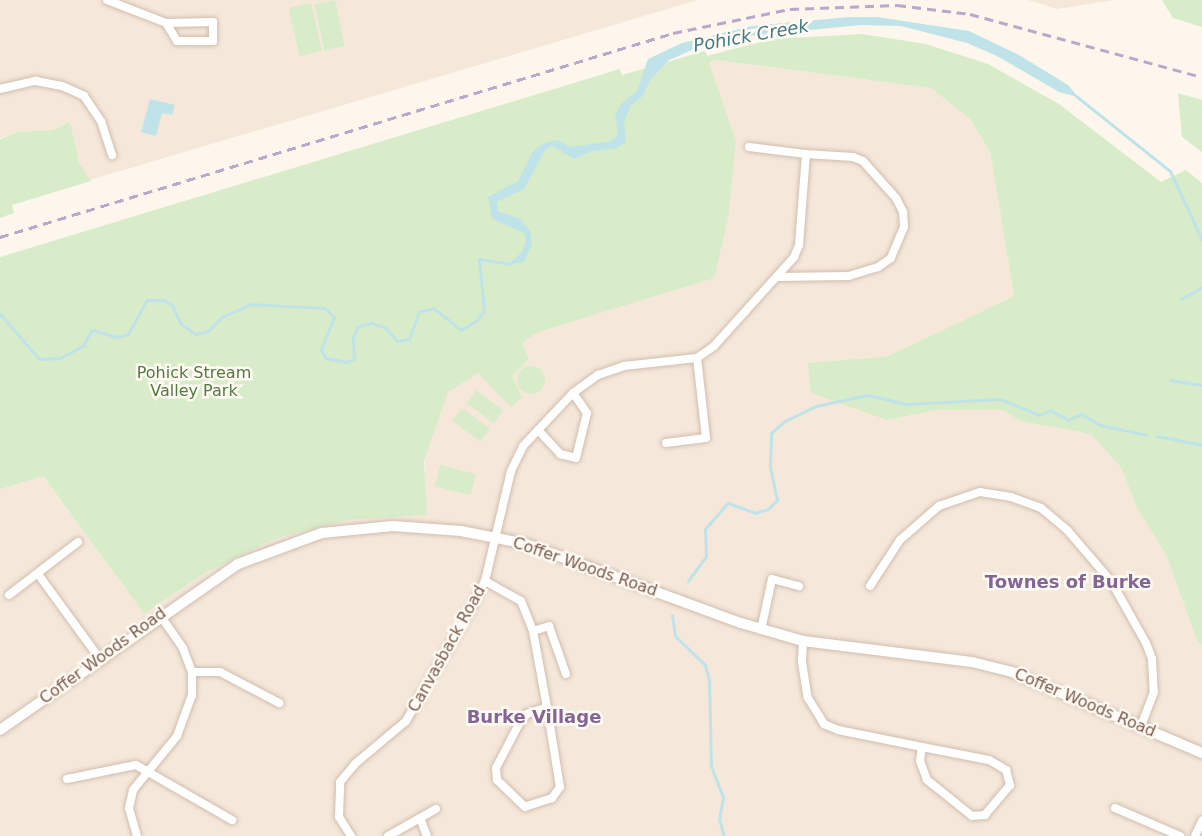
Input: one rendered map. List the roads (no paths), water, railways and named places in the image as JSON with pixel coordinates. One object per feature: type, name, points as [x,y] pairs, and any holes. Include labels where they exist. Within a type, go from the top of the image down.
[{"type":"street","points":[[107,0],[166,23],[213,22],[213,40],[177,41],[166,23]]},
{"type":"street","points":[[0,89],[36,81],[62,86],[84,96],[101,121],[112,155]]},
{"type":"street","points":[[749,147],[853,157],[863,161],[896,198],[904,227],[891,258],[878,267],[849,276],[777,277]]},
{"type":"street","points":[[666,443],[706,438],[697,358],[714,346],[777,277],[798,245],[806,154]]},
{"type":"street","name":"Canvasback Road","points":[[351,836],[339,817],[340,782],[356,763],[406,721],[485,581],[511,471],[523,446],[573,393],[614,368],[697,358]]},
{"type":"street","points":[[538,430],[560,454],[576,458],[587,414],[573,393]]},
{"type":"street","points":[[870,586],[900,540],[939,506],[980,492],[1011,497],[1041,508],[1068,531],[1111,581],[1146,643],[1152,659],[1154,692],[1141,726]]},
{"type":"street","name":"Coffer Woods Road","points":[[0,730],[160,615],[238,564],[322,533],[393,526],[494,537],[552,552],[761,630],[803,641],[992,667],[1048,685],[1202,753]]},
{"type":"street","points":[[9,595],[78,542]]},
{"type":"street","points":[[38,574],[100,659]]},
{"type":"street","points":[[761,630],[772,579],[799,586]]},
{"type":"street","points":[[485,581],[520,601],[533,631],[547,707],[560,787],[552,798],[525,807],[497,780],[496,768],[520,722],[527,714],[547,707]]},
{"type":"street","points":[[137,836],[130,819],[130,798],[186,717],[191,706],[192,672],[183,648],[160,615]]},
{"type":"street","points":[[533,631],[549,626],[566,674]]},
{"type":"street","points":[[803,641],[802,662],[808,698],[824,724],[989,760],[1006,770],[1010,785],[985,815],[972,816],[927,780],[920,761],[922,747]]},
{"type":"street","points":[[192,672],[220,672],[279,703]]},
{"type":"street","points":[[67,779],[125,764],[149,770],[232,820]]},
{"type":"street","points":[[1115,807],[1180,836]]},
{"type":"street","points":[[388,836],[436,809]]},
{"type":"street","points":[[420,818],[427,836]]},
{"type":"street","points":[[1195,836],[1202,821]]},
{"type":"water","points":[[849,17],[877,17],[969,31],[1019,55],[1068,85],[1078,97],[1059,92],[997,56],[967,43],[901,26],[861,25],[750,36],[699,47],[669,60],[650,80],[643,96],[631,105],[624,122],[626,142],[617,148],[593,151],[574,159],[552,146],[545,150],[524,189],[497,202],[498,211],[520,219],[530,231],[532,244],[524,262],[509,264],[521,253],[526,241],[524,233],[492,219],[488,197],[518,181],[533,151],[543,143],[558,140],[570,147],[611,141],[618,135],[615,115],[621,104],[637,91],[648,59],[682,43],[752,26]]},
{"type":"water","points":[[150,99],[175,105],[172,115],[162,113],[156,136],[141,132]]},
{"type":"waterway","name":"Pohick Creek","points":[[1076,96],[1170,171],[1202,240]]},
{"type":"waterway","name":"Pohick Creek","points":[[0,314],[39,359],[60,358],[83,346],[92,330],[116,337],[128,334],[147,300],[164,300],[172,305],[180,323],[195,334],[208,331],[222,317],[251,304],[325,308],[334,317],[321,350],[326,358],[346,362],[354,359],[353,337],[357,327],[371,323],[386,328],[397,341],[409,339],[419,312],[433,308],[461,330],[476,321],[484,311],[479,259],[511,264]]},
{"type":"waterway","points":[[1181,299],[1202,287]]},
{"type":"waterway","points":[[1170,380],[1202,385]]},
{"type":"waterway","points":[[688,581],[706,556],[705,529],[728,503],[755,513],[768,509],[777,500],[770,466],[771,433],[785,421],[816,406],[867,395],[906,404],[1000,399],[1039,415],[1050,410],[1068,420],[1081,414],[1100,425],[1146,435]]},
{"type":"waterway","points":[[1157,436],[1202,445]]},
{"type":"waterway","points":[[672,615],[675,636],[705,665],[709,680],[711,766],[723,797],[719,819],[724,836]]},
{"type":"railway","points":[[0,237],[673,33],[790,9],[897,5],[970,14],[1202,77]]},
{"type":"district","name":"Townes of Burke","points":[[1068,582]]},
{"type":"district","name":"Burke Village","points":[[534,717]]},
{"type":"park label","name":"Pohick Stream Valley Park","points":[[194,382]]}]
